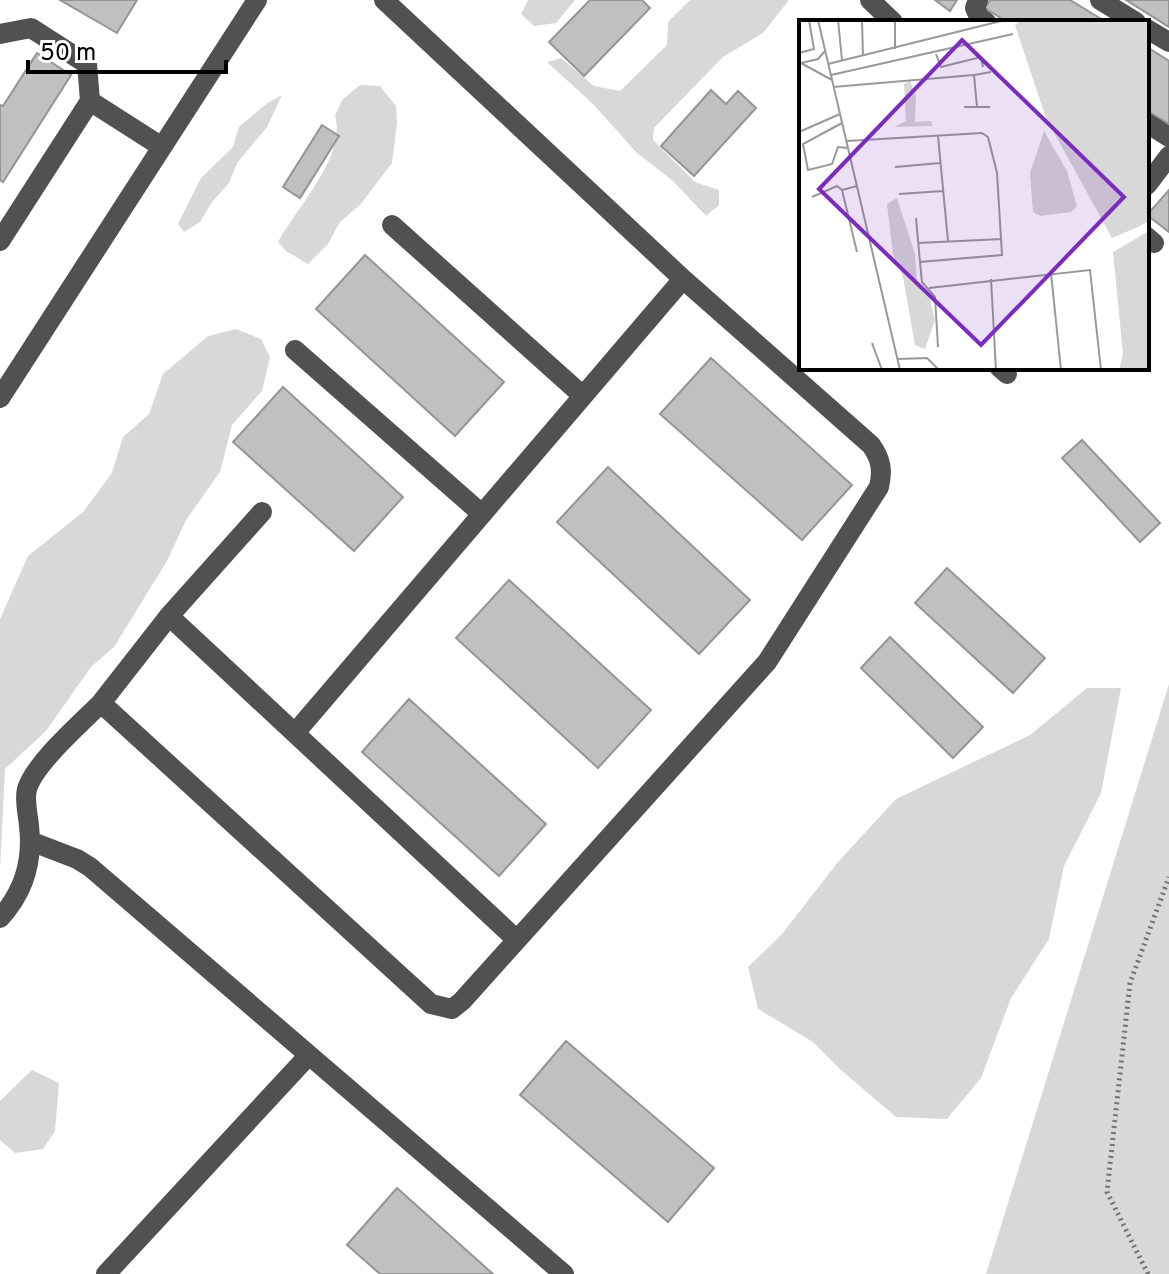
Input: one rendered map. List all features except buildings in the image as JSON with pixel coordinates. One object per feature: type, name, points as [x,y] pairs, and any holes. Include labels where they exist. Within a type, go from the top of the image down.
[{"type":"street","points":[[0,398],[257,0]]},
{"type":"street","points":[[101,703],[431,1004],[452,1009],[767,662],[879,487],[882,473],[880,457],[871,445],[683,279],[384,0]]},
{"type":"street","points":[[870,0],[891,20]]},
{"type":"street","points":[[978,0],[975,8],[983,20]]},
{"type":"street","points":[[1100,0],[1133,20]]},
{"type":"street","points":[[0,34],[31,28],[87,64],[90,101],[0,241]]},
{"type":"street","points":[[1149,30],[1169,42]]},
{"type":"street","points":[[90,101],[162,147]]},
{"type":"street","points":[[1149,124],[1169,137]]},
{"type":"street","points":[[1149,182],[1169,156]]},
{"type":"street","points":[[392,225],[583,396]]},
{"type":"street","points":[[295,733],[683,279]]},
{"type":"street","points":[[295,350],[482,514]]},
{"type":"street","points":[[0,918],[16,897],[25,877],[30,841],[25,800],[28,785],[38,769],[101,703],[169,616],[262,512]]},
{"type":"street","points":[[169,616],[517,940]]},
{"type":"street","points":[[30,841],[90,867],[564,1274]]},
{"type":"street","points":[[106,1274],[309,1055]]},
{"type":"path","points":[[1148,1274],[1107,1192],[1130,983],[1169,877]]},
{"type":"shaded area","points":[[528,0],[575,0],[556,23],[534,26],[521,14]]},
{"type":"shaded area","points":[[690,0],[789,0],[763,33],[723,57],[654,128],[653,140],[695,182],[719,190],[719,205],[706,216],[673,181],[636,152],[593,104],[547,62],[561,58],[594,86],[620,91],[667,45],[668,22]]},
{"type":"shaded area","points":[[360,85],[380,86],[396,106],[392,163],[360,205],[340,222],[328,244],[308,264],[286,251],[278,242],[327,164],[337,131],[335,116],[342,100]]},
{"type":"shaded area","points":[[282,95],[267,127],[237,163],[229,183],[200,222],[184,232],[178,224],[201,178],[233,147],[239,127]]},
{"type":"shaded area","points":[[236,329],[261,339],[270,357],[262,391],[232,425],[220,472],[186,520],[167,561],[114,647],[91,667],[46,731],[5,769],[0,870],[0,619],[28,556],[83,512],[112,473],[123,437],[149,414],[163,374],[208,336]]},
{"type":"shaded area","points":[[1169,684],[1169,1274],[986,1274]]},
{"type":"shaded area","points":[[1087,688],[1121,688],[1101,793],[1064,866],[1049,939],[1011,998],[981,1078],[947,1119],[896,1117],[813,1042],[758,1009],[748,967],[782,934],[838,862],[896,799],[1030,735]]},
{"type":"shaded area","points":[[32,1070],[59,1083],[55,1131],[43,1149],[15,1153],[0,1140],[0,1101]]}]
